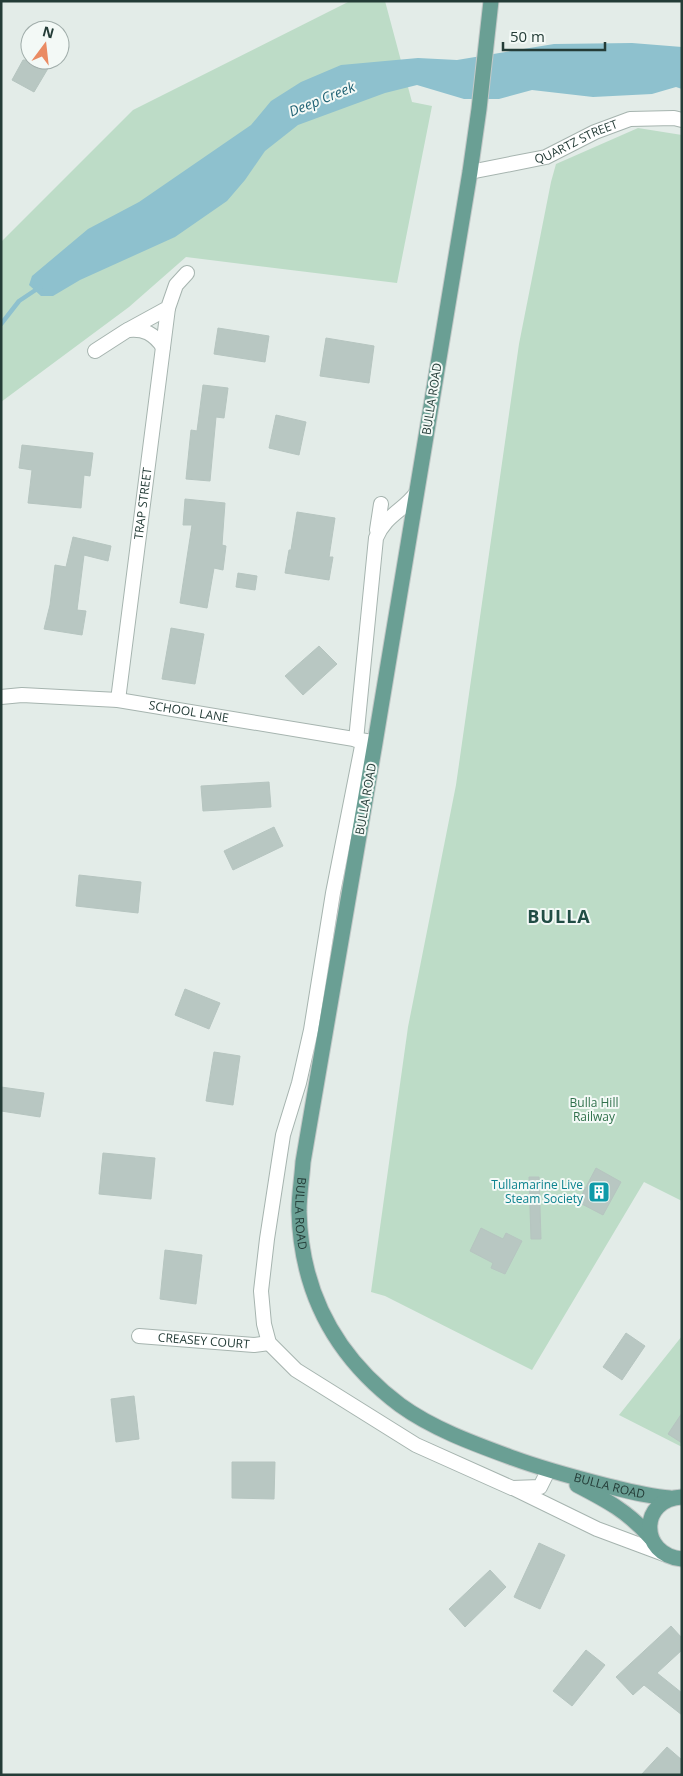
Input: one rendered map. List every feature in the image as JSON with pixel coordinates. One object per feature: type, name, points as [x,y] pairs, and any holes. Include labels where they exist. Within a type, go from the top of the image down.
[{"type":"main road","name":"BULLA ROAD","points":[[491,1],[480,109],[417,492],[365,741],[303,1162],[299,1211],[303,1255],[312,1289],[326,1322],[345,1352],[370,1380],[402,1406],[440,1428],[548,1471],[602,1497],[624,1510],[639,1524],[656,1547],[664,1554]]},
{"type":"main road","name":"BULLA ROAD","points":[[548,1471],[635,1494],[677,1495]]},
{"type":"main road","points":[[651,1538],[649,1528],[655,1510],[662,1503],[677,1495]]},
{"type":"main road","points":[[664,1554],[682,1559]]},
{"type":"street","name":"QUARTZ STREET","points":[[470,172],[546,157],[595,132],[630,119],[674,118],[682,120]]},
{"type":"street","name":"TRAP STREET","points":[[118,700],[168,308],[176,285],[187,273]]},
{"type":"street","points":[[95,351],[168,308]]},
{"type":"street","points":[[126,331],[147,332],[156,337],[163,347]]},
{"type":"street","points":[[376,538],[379,529],[387,519],[406,504],[417,492]]},
{"type":"street","points":[[365,741],[376,538],[381,504]]},
{"type":"street","name":"SCHOOL LANE","points":[[1,697],[22,695],[118,700],[365,741]]},
{"type":"street","name":"BULLA ROAD","points":[[269,1343],[264,1324],[260,1291],[283,1136],[299,1083],[311,1030],[333,893],[365,741]]},
{"type":"street","name":"CREASEY COURT","points":[[138,1336],[254,1345],[269,1343]]},
{"type":"street","points":[[269,1343],[296,1370],[416,1445],[597,1529],[664,1554]]},
{"type":"street","points":[[512,1488],[540,1487],[548,1471]]},
{"type":"green space","points":[[350,1],[385,1],[412,102],[432,106],[397,283],[186,257],[129,307],[1,402],[1,242],[133,110]]},
{"type":"green space","name":"Bulla Hill Railway","points":[[638,128],[682,135],[682,1201],[644,1182],[532,1370],[385,1296],[371,1292],[408,1027],[456,785],[519,344],[551,182],[556,164]]},
{"type":"green space","points":[[682,1336],[682,1447],[619,1415]]},
{"type":"water","points":[[632,43],[682,47],[682,89],[676,87],[652,94],[593,97],[532,90],[499,99],[464,99],[417,85],[385,93],[298,125],[265,151],[245,180],[227,201],[175,237],[80,280],[53,296],[41,296],[29,285],[32,276],[88,229],[139,202],[251,125],[271,101],[301,82],[341,65],[418,58],[457,60],[554,44]]},
{"type":"building","points":[[20,65],[20,70],[47,70],[34,92],[12,80]]},
{"type":"building","points":[[218,328],[269,336],[265,362],[214,354]]},
{"type":"building","points":[[326,338],[374,346],[369,383],[320,376]]},
{"type":"building","points":[[203,385],[228,388],[224,418],[216,417],[210,481],[186,479],[191,430],[197,431]]},
{"type":"building","points":[[276,415],[306,422],[299,455],[269,448]]},
{"type":"building","points":[[22,445],[93,453],[90,476],[84,475],[81,508],[28,503],[32,470],[19,468]]},
{"type":"building","points":[[185,499],[225,503],[222,545],[226,546],[223,570],[214,568],[207,608],[180,603],[192,525],[183,525]]},
{"type":"building","points":[[297,512],[335,518],[329,557],[333,557],[329,580],[285,573]]},
{"type":"building","points":[[73,537],[111,546],[108,561],[84,555],[77,610],[86,611],[82,635],[44,629],[50,605],[55,565],[66,567]]},
{"type":"building","points":[[238,573],[257,576],[255,590],[236,587]]},
{"type":"building","points":[[171,628],[204,634],[195,684],[162,679]]},
{"type":"building","points":[[319,646],[337,664],[303,695],[285,676]]},
{"type":"building","points":[[269,782],[271,807],[203,811],[201,786]]},
{"type":"building","points":[[274,827],[283,846],[233,870],[224,851]]},
{"type":"building","points":[[79,875],[141,882],[138,913],[76,906]]},
{"type":"building","points":[[185,989],[220,1003],[209,1029],[175,1015]]},
{"type":"building","points":[[214,1052],[240,1056],[233,1105],[206,1101]]},
{"type":"building","points":[[1,1087],[44,1093],[40,1117],[1,1111]]},
{"type":"building","points":[[103,1153],[155,1158],[151,1199],[99,1194]]},
{"type":"building","name":"Tullamarine Live Steam Society","points":[[596,1168],[621,1182],[603,1215],[578,1202]]},
{"type":"building","points":[[529,1177],[539,1177],[541,1239],[531,1239]]},
{"type":"building","points":[[481,1228],[503,1239],[506,1233],[522,1241],[505,1274],[491,1268],[493,1263],[470,1251]]},
{"type":"building","points":[[165,1250],[202,1255],[196,1304],[160,1299]]},
{"type":"building","points":[[626,1333],[645,1346],[622,1380],[603,1367]]},
{"type":"building","points":[[134,1396],[139,1439],[116,1442],[111,1399]]},
{"type":"building","points":[[682,1413],[682,1443],[668,1434]]},
{"type":"building","points":[[232,1462],[275,1462],[274,1499],[232,1498]]},
{"type":"building","points":[[539,1543],[565,1555],[540,1609],[514,1597]]},
{"type":"building","points":[[490,1570],[506,1587],[465,1627],[449,1609]]},
{"type":"building","points":[[671,1626],[682,1638],[682,1650],[657,1673],[682,1693],[682,1715],[644,1685],[633,1695],[616,1677]]},
{"type":"building","points":[[586,1650],[605,1665],[572,1706],[553,1691]]},
{"type":"building","points":[[667,1747],[682,1760],[682,1775],[641,1775]]},
{"type":"waterway","name":"Deep Creek","points":[[1,324],[19,301],[40,287]]},
{"type":"place","name":"Tullamarine Live Steam Society","points":[[599,1192]]},
{"type":"district","name":"BULLA","points":[[559,917]]}]
